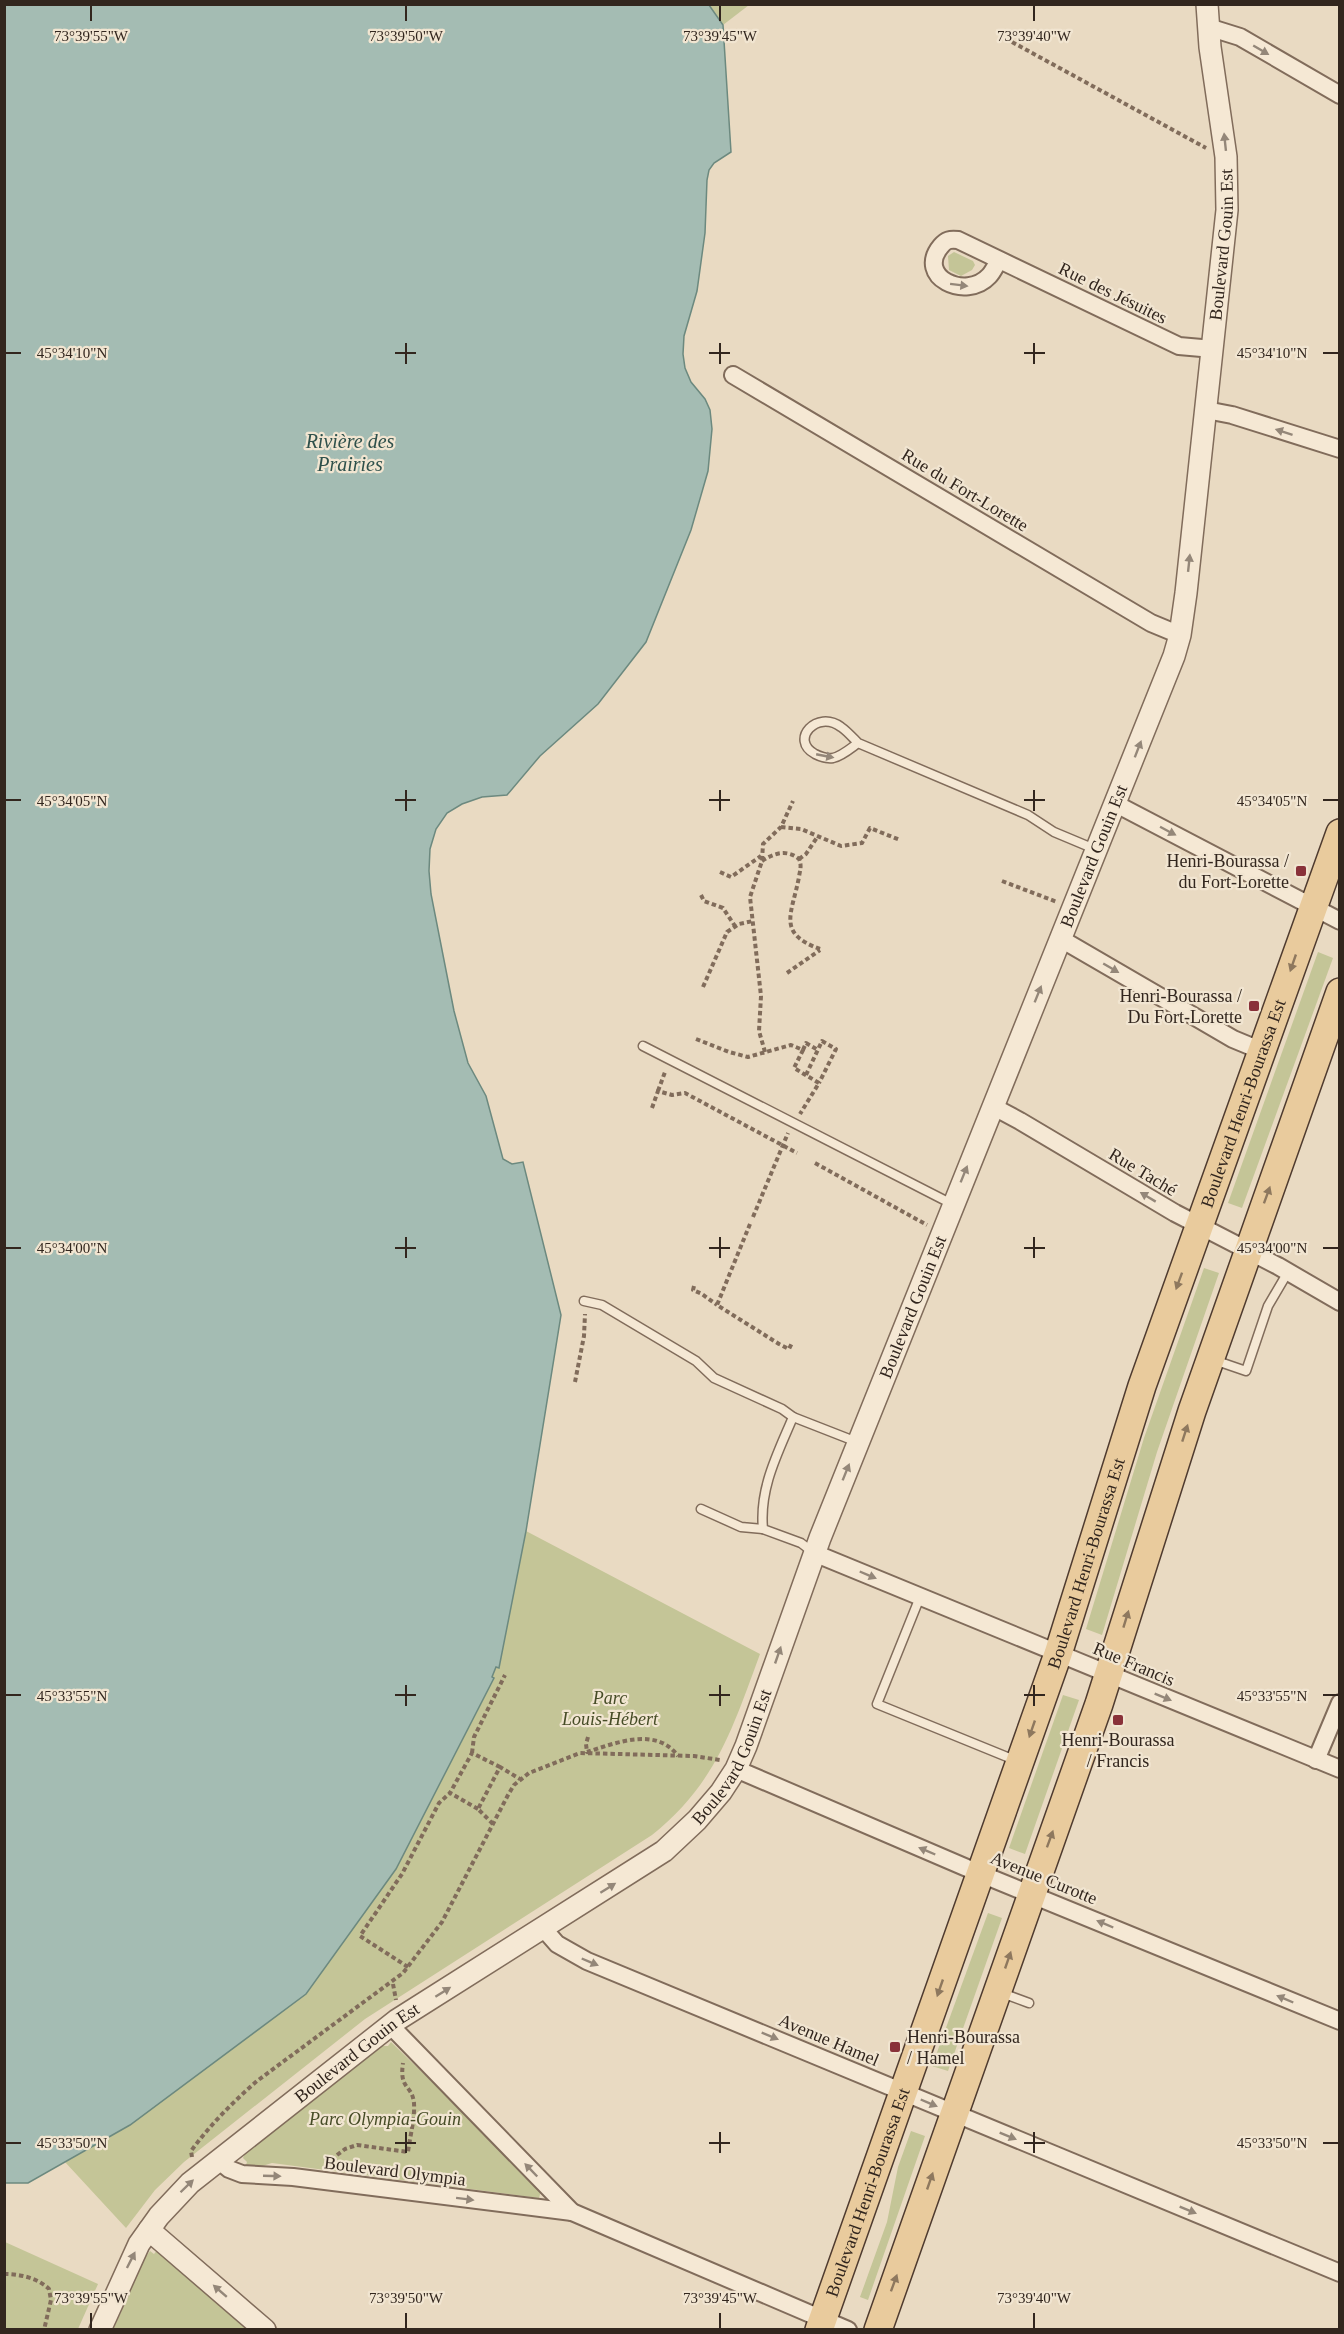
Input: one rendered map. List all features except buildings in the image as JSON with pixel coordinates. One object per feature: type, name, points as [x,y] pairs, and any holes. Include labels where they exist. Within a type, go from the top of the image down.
[{"type":"main road","name":"Boulevard Henri-Bourassa Est","points":[[821,2324],[1058,1654],[1132,1413],[1340,833]]},
{"type":"main road","points":[[878,2330],[1109,1675],[1176,1458],[1247,1250],[1340,992]]},
{"type":"street","name":"Boulevard Gouin Est","points":[[100,2330],[135,2252],[149,2230],[179,2194],[218,2160],[390,2025],[639,1869],[672,1845],[708,1808],[728,1765],[746,1746],[814,1553],[952,1204],[1116,804],[1174,656],[1180,635],[1227,210],[1228,175],[1208,27],[1207,4]]},
{"type":"street","points":[[1208,27],[1240,37],[1340,95]]},
{"type":"street","name":"Rue des Jésuites","points":[[999,260],[1179,346],[1213,349]]},
{"type":"street","name":"Rue du Fort-Lorette","points":[[733,375],[1151,623],[1180,635]]},
{"type":"street","points":[[1206,410],[1232,415],[1340,449]]},
{"type":"street","points":[[1116,804],[1340,921]]},
{"type":"street","points":[[1060,939],[1233,1039],[1262,1051]]},
{"type":"street","name":"Rue Taché","points":[[992,1106],[1020,1120],[1175,1213],[1340,1302]]},
{"type":"street","name":"Rue Francis","points":[[814,1553],[1340,1769]]},
{"type":"street","points":[[1316,1760],[1340,1703]]},
{"type":"street","name":"Avenue Curotte","points":[[728,1765],[981,1874],[1340,2021]]},
{"type":"street","name":"Avenue Hamel","points":[[543,1928],[553,1942],[578,1956],[1340,2273]]},
{"type":"street","name":"Boulevard Olympia","points":[[390,2025],[572,2212]]},
{"type":"street","name":"Boulevard Olympia","points":[[218,2160],[229,2169],[242,2174],[293,2177],[572,2212],[821,2324],[848,2330]]},
{"type":"street","points":[[149,2230],[265,2330]]},
{"type":"lane","points":[[858,743],[836,757],[822,757],[806,746],[806,734],[812,724],[819,722],[841,726],[858,743],[1028,815],[1053,832],[1097,850]]},
{"type":"lane","points":[[643,1046],[952,1204]]},
{"type":"lane","points":[[1210,1359],[1246,1371],[1268,1306],[1288,1272]]},
{"type":"lane","points":[[584,1301],[602,1305],[696,1360],[714,1378],[782,1408],[793,1417],[858,1443]]},
{"type":"lane","points":[[763,1529],[762,1502],[766,1485],[793,1417]]},
{"type":"lane","points":[[701,1509],[741,1527],[763,1529],[801,1544],[814,1553]]},
{"type":"lane","points":[[920,1597],[877,1704],[1020,1762]]},
{"type":"lane","points":[[997,1992],[1029,2004]]},
{"type":"path","points":[[1012,42],[1207,149]]},
{"type":"path","points":[[765,1052],[759,1031],[761,996],[750,897],[762,858],[763,844],[781,827],[793,801]]},
{"type":"path","points":[[781,827],[801,829],[841,846],[858,845],[870,828],[900,840]]},
{"type":"path","points":[[799,859],[806,854],[818,836]]},
{"type":"path","points":[[720,872],[731,877],[762,858],[778,852],[792,854],[799,859],[801,869],[789,917],[789,926],[802,941],[820,949],[787,973]]},
{"type":"path","points":[[1002,880],[1057,903]]},
{"type":"path","points":[[701,895],[704,901],[723,908],[735,926]]},
{"type":"path","points":[[704,987],[724,938],[735,926],[753,921]]},
{"type":"path","points":[[696,1039],[739,1055],[754,1056],[791,1044],[803,1050]]},
{"type":"path","points":[[799,1116],[836,1049],[822,1041],[806,1075]]},
{"type":"path","points":[[818,1050],[806,1043],[794,1068],[819,1083]]},
{"type":"path","points":[[652,1108],[670,1060]]},
{"type":"path","points":[[658,1091],[672,1095],[685,1094],[797,1153]]},
{"type":"path","points":[[753,1217],[789,1132]]},
{"type":"path","points":[[814,1163],[927,1225]]},
{"type":"path","points":[[717,1305],[750,1224]]},
{"type":"path","points":[[694,1286],[693,1290],[702,1293],[779,1344],[789,1349],[792,1343]]},
{"type":"path","points":[[575,1382],[584,1336],[584,1301]]},
{"type":"path","points":[[408,1967],[360,1935],[402,1874],[439,1803],[450,1793],[472,1753],[474,1737],[505,1675]]},
{"type":"path","points":[[587,1752],[588,1737]]},
{"type":"path","points":[[192,2157],[191,2151],[204,2135],[257,2081],[393,1983],[408,1967],[442,1922],[508,1795],[520,1779],[554,1762],[629,1740],[644,1739],[665,1743],[672,1747],[678,1756]]},
{"type":"path","points":[[587,1752],[700,1756],[728,1765]]},
{"type":"path","points":[[472,1753],[520,1779]]},
{"type":"path","points":[[478,1809],[500,1767]]},
{"type":"path","points":[[450,1793],[478,1809],[493,1824]]},
{"type":"path","points":[[393,1983],[396,2000]]},
{"type":"path","points":[[322,2170],[340,2153],[357,2145],[408,2152],[412,2096],[401,2079],[404,2055]]},
{"type":"path","points":[[4,2274],[17,2274],[36,2280],[49,2289],[51,2300],[44,2330]]},
{"type":"green space","points":[[709,5],[749,5],[723,25]]},
{"type":"green space","points":[[954,252],[973,261],[975,265],[972,270],[961,276],[949,270],[948,256]]},
{"type":"green space","points":[[1318,952],[1333,958],[1242,1208],[1228,1203]]},
{"type":"green space","points":[[1204,1268],[1219,1273],[1157,1452],[1102,1635],[1086,1629],[1144,1438]]},
{"type":"green space","name":"Parc Louis-Hébert","points":[[526,1531],[760,1654],[741,1706],[720,1753],[692,1795],[674,1816],[652,1835],[365,2019],[184,2162],[155,2190],[126,2228],[65,2162],[130,2125],[396,1869],[494,1679],[492,1677],[496,1667],[499,1667]]},
{"type":"green space","points":[[1063,1695],[1079,1700],[1025,1854],[1009,1848]]},
{"type":"green space","points":[[988,1913],[1002,1918],[948,2071],[932,2066]]},
{"type":"green space","name":"Parc Olympia-Gouin","points":[[391,2042],[539,2187],[541,2191],[539,2198],[272,2163],[259,2167],[246,2165],[247,2162],[243,2158],[245,2153],[382,2046],[388,2046]]},
{"type":"green space","points":[[911,2131],[925,2136],[868,2300],[860,2297],[887,2222],[898,2167]]},
{"type":"green space","points":[[5,2242],[98,2284],[78,2329],[5,2329]]},
{"type":"green space","points":[[158,2249],[248,2330],[113,2330],[145,2258],[150,2251],[154,2254]]},
{"type":"water","name":"Rivière des Prairies","points":[[5,4],[709,5],[723,25],[731,152],[714,163],[709,170],[705,233],[697,291],[684,336],[685,368],[691,382],[705,399],[710,410],[712,429],[708,471],[691,530],[646,642],[598,704],[540,756],[507,795],[482,797],[462,804],[447,813],[436,829],[430,849],[431,894],[454,1011],[468,1063],[486,1096],[503,1159],[512,1164],[523,1162],[561,1315],[526,1531],[499,1668],[496,1667],[492,1677],[494,1678],[396,1869],[306,1994],[130,2125],[28,2183],[4,2183]]},
{"type":"place","name":"Henri-Bourassa / du Fort-Lorette","points":[[1301,871]]},
{"type":"place","name":"Henri-Bourassa / Du Fort-Lorette","points":[[1254,1006]]},
{"type":"place","name":"Henri-Bourassa / Francis","points":[[1118,1720]]},
{"type":"place","name":"Henri-Bourassa / Hamel","points":[[895,2047]]}]
